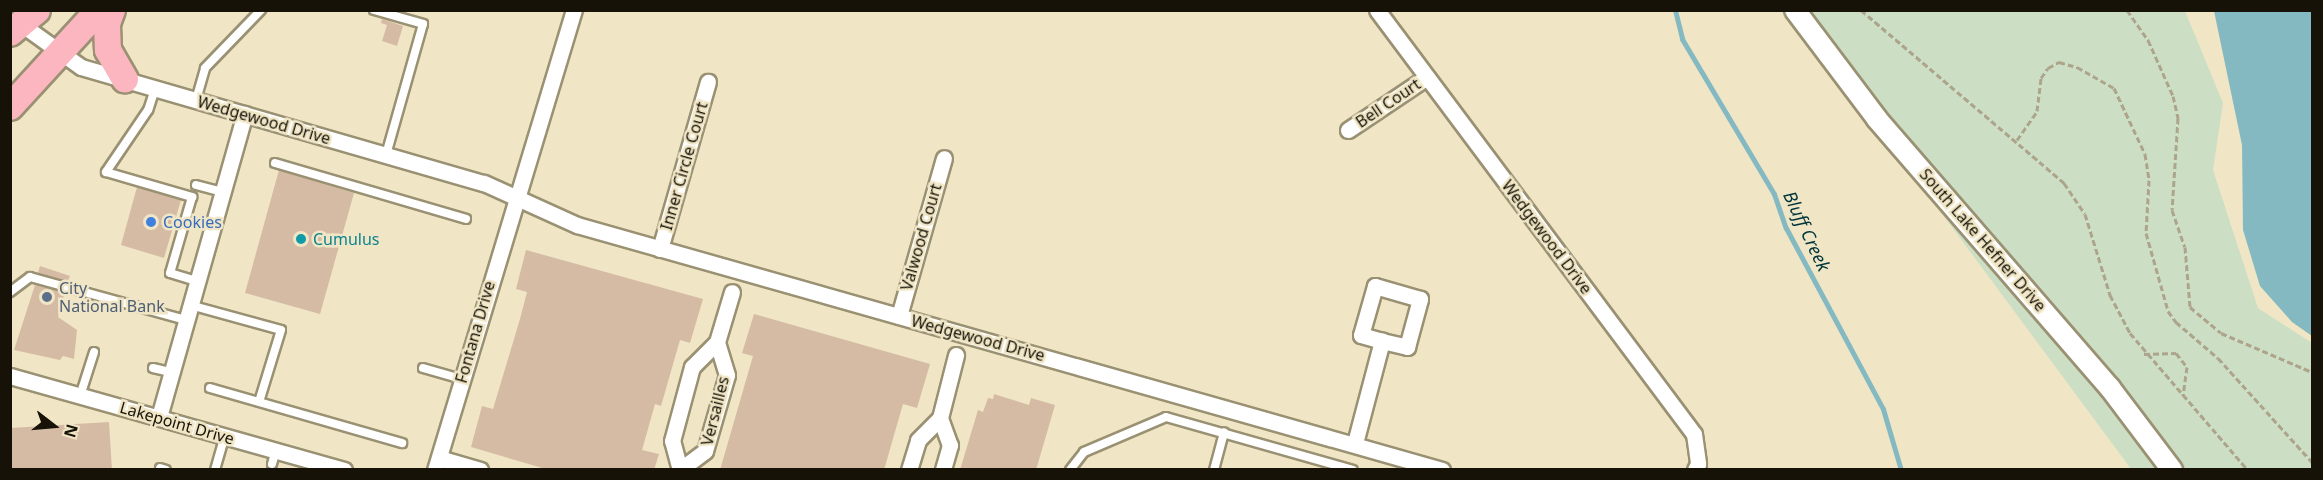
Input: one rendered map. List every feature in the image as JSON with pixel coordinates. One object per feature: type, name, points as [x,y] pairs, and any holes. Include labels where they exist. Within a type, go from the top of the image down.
[{"type":"highway","points":[[10,107],[62,53],[99,10]]},
{"type":"highway","points":[[112,10],[107,24],[108,50],[125,80]]},
{"type":"street","points":[[518,196],[574,10]]},
{"type":"street","name":"Wedgewood Drive","points":[[1377,10],[1694,434],[1698,464],[1695,470]]},
{"type":"street","name":"South Lake Hefner Drive","points":[[1795,10],[1877,119],[2110,388],[2172,470]]},
{"type":"street","name":"Wedgewood Drive","points":[[20,21],[81,67],[386,155],[518,196],[577,225],[1355,443],[1442,470]]},
{"type":"street","name":"Bell Court","points":[[1348,130],[1427,77]]},
{"type":"street","name":"Inner Circle Court","points":[[660,249],[708,82]]},
{"type":"street","points":[[159,417],[245,114]]},
{"type":"street","name":"Valwood Court","points":[[899,316],[944,158]]},
{"type":"street","name":"Fontana Drive","points":[[437,464],[518,196]]},
{"type":"street","points":[[1375,286],[1420,299],[1407,347],[1382,341],[1361,335],[1375,286]]},
{"type":"street","name":"Versailles","points":[[717,342],[727,375],[705,452],[681,469],[672,441],[692,367],[717,342],[732,292]]},
{"type":"street","points":[[1355,443],[1382,341]]},
{"type":"street","points":[[909,470],[918,440],[940,418],[956,356]]},
{"type":"street","name":"Lakepoint Drive","points":[[10,376],[225,436],[274,457],[344,470]]},
{"type":"street","points":[[940,418],[950,445],[943,470]]},
{"type":"street","points":[[437,464],[480,470]]},
{"type":"lane","points":[[196,100],[205,68],[261,10]]},
{"type":"lane","points":[[374,10],[423,24],[386,155]]},
{"type":"lane","points":[[155,89],[148,110],[106,172],[192,197],[170,273],[197,281]]},
{"type":"lane","points":[[274,163],[466,219]]},
{"type":"lane","points":[[196,185],[222,192]]},
{"type":"lane","points":[[10,292],[30,277],[280,330],[259,402]]},
{"type":"lane","points":[[80,396],[94,352]]},
{"type":"lane","points":[[153,368],[171,372]]},
{"type":"lane","points":[[423,368],[461,379]]},
{"type":"lane","points":[[210,388],[402,443]]},
{"type":"lane","points":[[1070,470],[1084,452],[1153,419],[1166,417],[1353,470]]},
{"type":"lane","points":[[1214,470],[1224,432]]},
{"type":"lane","points":[[215,470],[225,436]]},
{"type":"path","points":[[1861,10],[1947,86],[2053,171],[2076,198],[2091,230],[2114,305],[2144,354],[2248,470]]},
{"type":"path","points":[[2127,10],[2148,39],[2173,96],[2178,118],[2172,210],[2185,247],[2190,307],[2221,333],[2313,372]]},
{"type":"path","points":[[2017,140],[2037,111],[2041,78],[2048,68],[2059,62],[2077,67],[2114,88],[2145,154],[2149,180],[2146,233],[2168,311],[2175,322],[2230,370],[2313,462]]},
{"type":"path","points":[[2144,354],[2176,353],[2187,367],[2183,396]]},
{"type":"green space","points":[[1792,11],[2185,11],[2223,103],[2213,170],[2258,308],[2312,343],[2312,469],[2131,469]]},
{"type":"water","points":[[2214,11],[2312,11],[2312,336],[2292,322],[2260,286],[2243,230],[2242,145]]},
{"type":"building","points":[[382,19],[403,26],[397,46],[382,41],[387,25],[381,23]]},
{"type":"building","name":"Cumulus","points":[[279,170],[354,193],[320,314],[245,293]]},
{"type":"building","name":"Cookies","points":[[137,187],[181,200],[164,258],[121,245]]},
{"type":"building","points":[[526,250],[703,299],[690,343],[680,340],[661,406],[655,404],[642,450],[659,454],[654,470],[549,470],[471,447],[482,406],[493,409],[520,319],[527,292],[516,289]]},
{"type":"building","points":[[40,266],[70,276],[68,281],[38,273]]},
{"type":"building","name":"City National Bank","points":[[35,285],[65,293],[58,317],[77,330],[74,359],[63,356],[60,360],[14,350]]},
{"type":"building","points":[[754,314],[930,364],[917,408],[903,404],[884,470],[720,470],[753,356],[742,353]]},
{"type":"building","points":[[994,394],[1029,405],[1031,398],[1055,405],[1036,470],[960,470],[978,410],[983,412],[988,398],[993,399]]},
{"type":"building","points":[[109,422],[112,470],[10,470],[10,428]]},
{"type":"waterway","name":"Bluff Creek","points":[[1675,10],[1682,39],[1774,194],[1786,228],[1883,409],[1901,470]]},
{"type":"place","name":"Cookies","points":[[151,222]]},
{"type":"place","name":"Cumulus","points":[[301,239]]},
{"type":"place","name":"City National Bank","points":[[47,297]]}]
